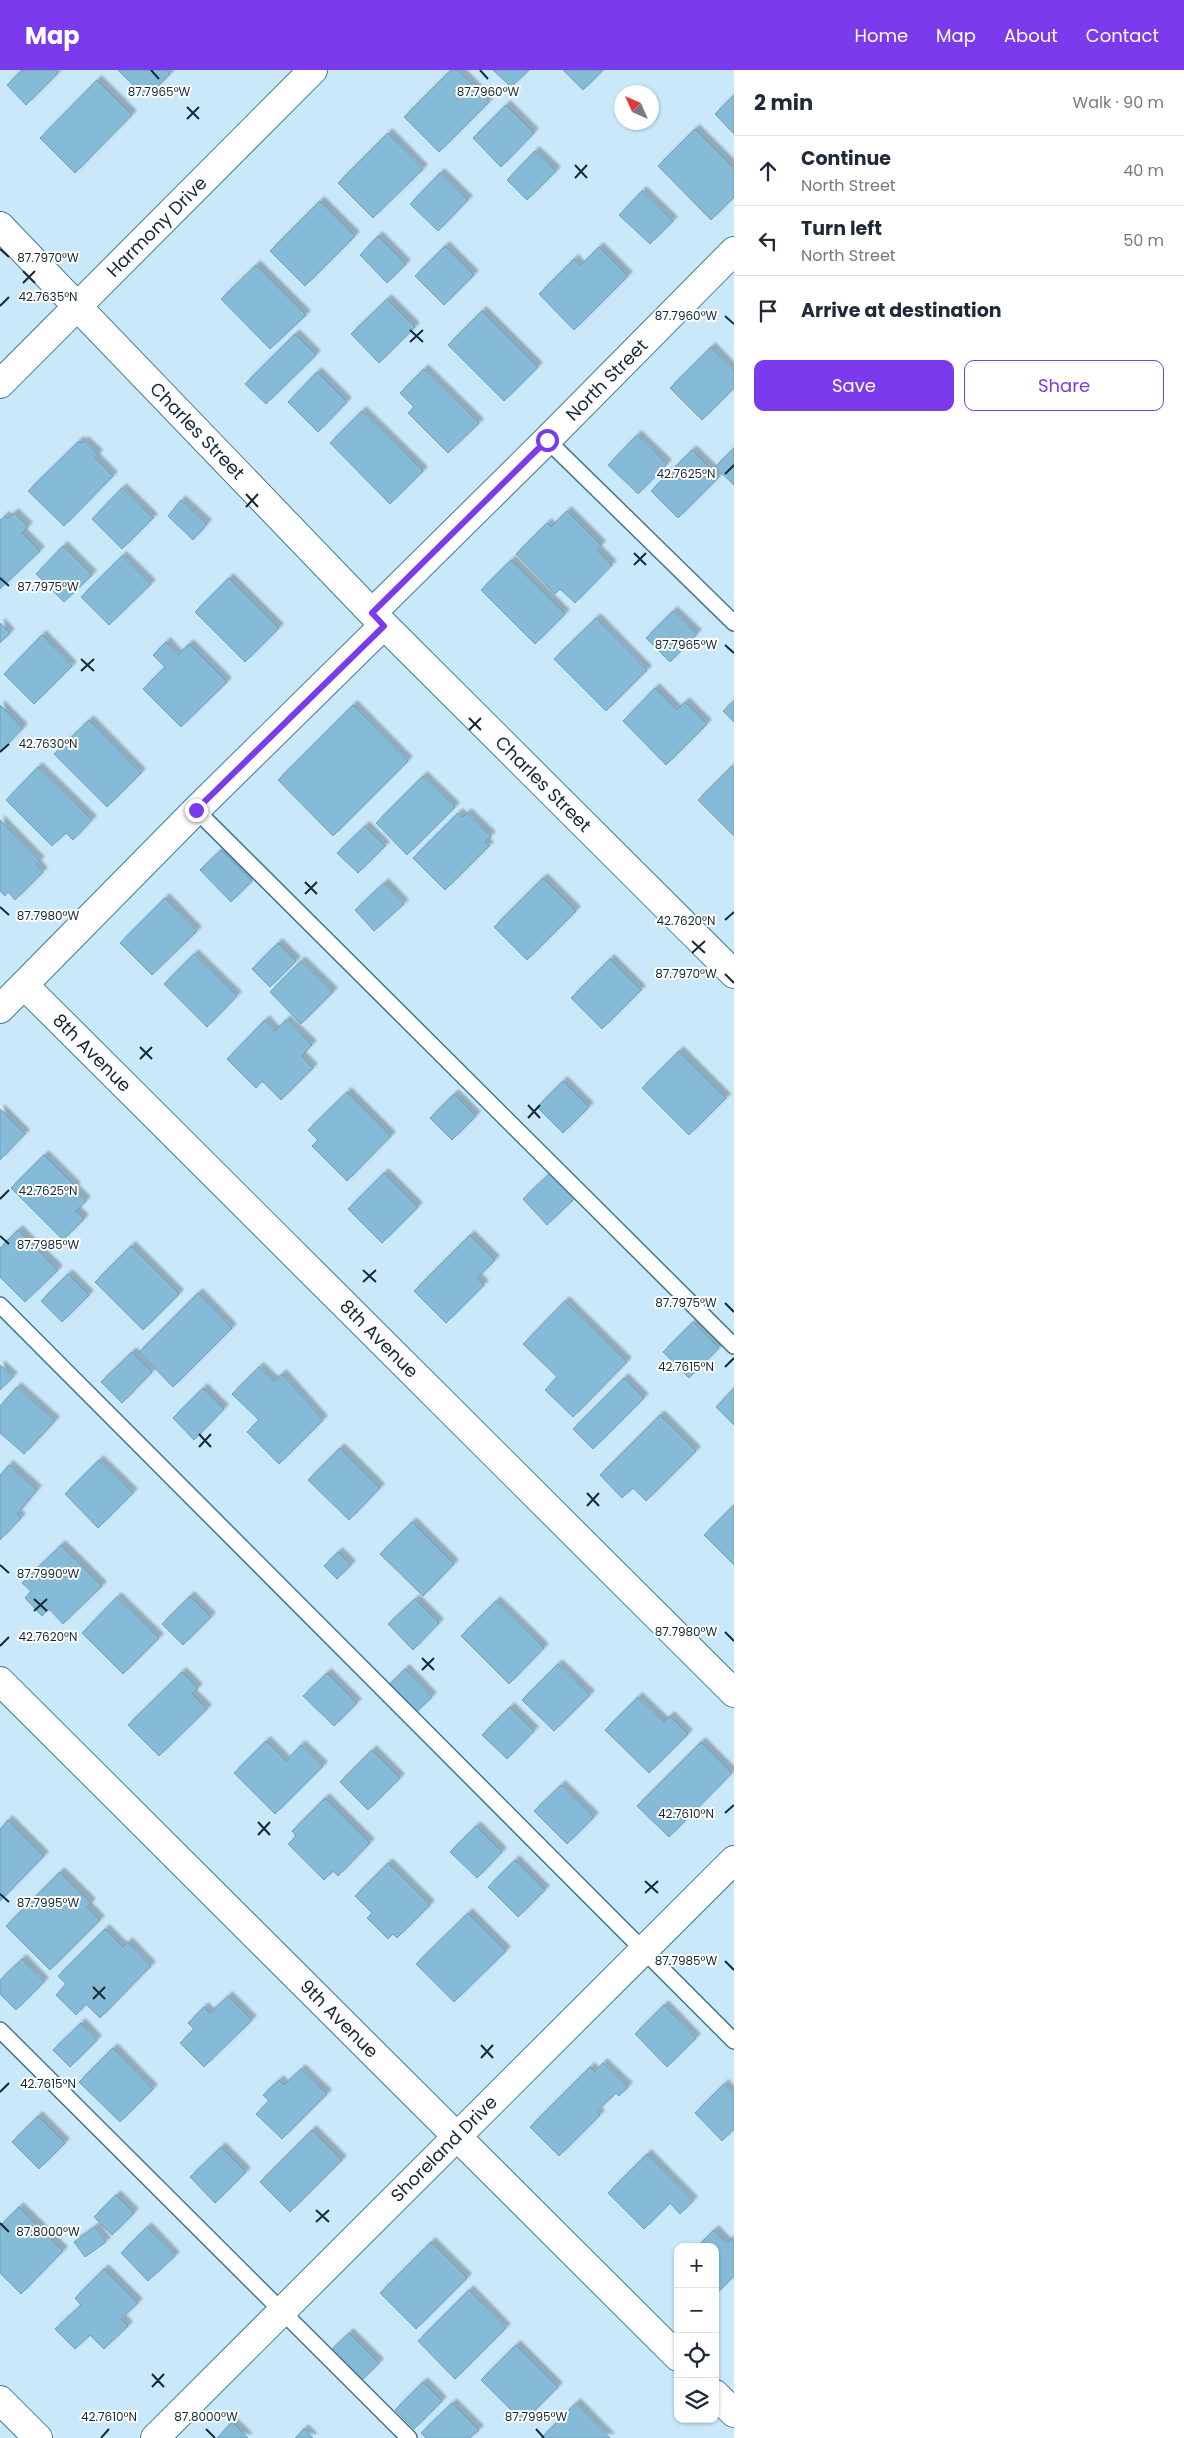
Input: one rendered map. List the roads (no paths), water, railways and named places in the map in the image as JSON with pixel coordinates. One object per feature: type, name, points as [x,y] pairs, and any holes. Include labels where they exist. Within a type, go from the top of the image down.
[{"type":"street","name":"Harmony Drive","points":[[0,384],[313,70]]},
{"type":"street","name":"Charles Street","points":[[0,226],[378,619],[734,974]]},
{"type":"street","name":"North Street","points":[[0,1009],[196,810],[547,440],[734,251]]},
{"type":"street","name":"8th Avenue","points":[[24,985],[734,1693]]},
{"type":"street","name":"9th Avenue","points":[[0,1681],[674,2353]]},
{"type":"street","name":"Shoreland Drive","points":[[155,2438],[734,1860]]},
{"type":"street","points":[[719,2398],[734,2413]]},
{"type":"street","points":[[0,2400],[38,2438]]},
{"type":"lane","points":[[547,440],[734,623]]},
{"type":"lane","points":[[196,810],[734,1346]]},
{"type":"lane","points":[[0,1305],[734,2041]]},
{"type":"lane","points":[[0,2030],[409,2438]]}]
